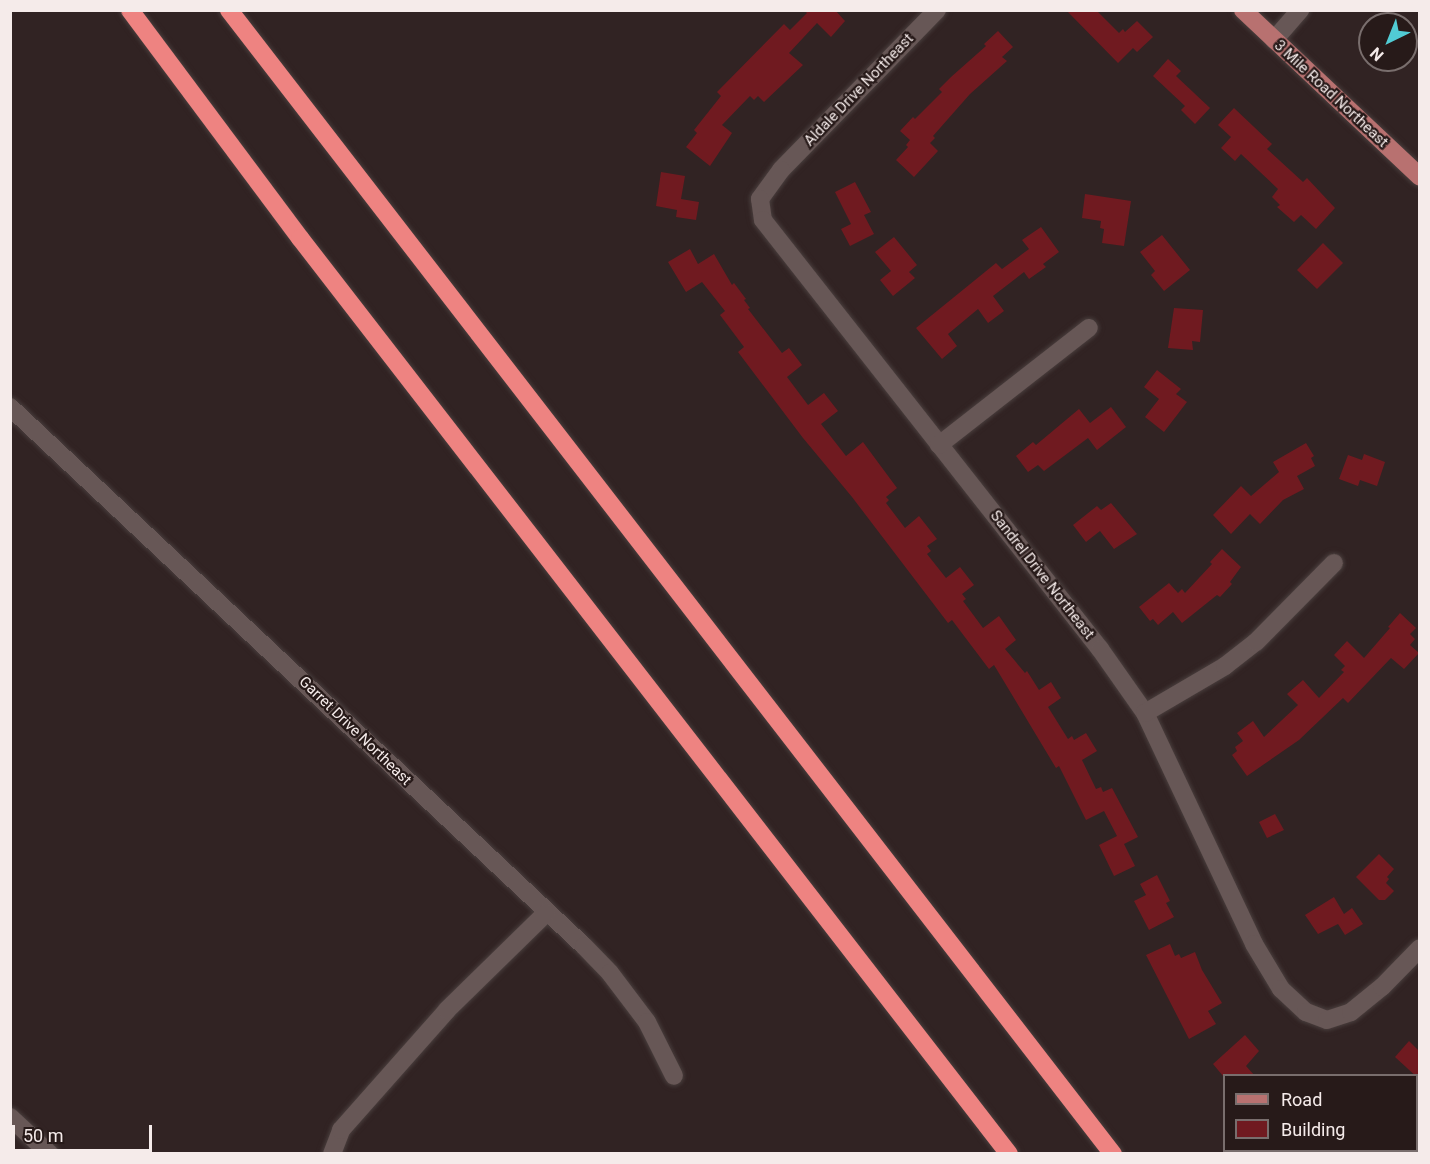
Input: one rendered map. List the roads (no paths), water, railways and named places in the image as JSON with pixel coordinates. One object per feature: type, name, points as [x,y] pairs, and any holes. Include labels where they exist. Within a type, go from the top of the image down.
[{"type":"highway","points":[[130,10],[300,238],[1009,1154]]},
{"type":"highway","points":[[229,10],[1113,1154]]},
{"type":"main road","name":"3 Mile Road Northeast","points":[[1243,10],[1419,177]]},
{"type":"street","name":"Aldale Drive Northeast","points":[[781,170],[937,10]]},
{"type":"street","points":[[1274,40],[1300,10]]},
{"type":"street","name":"Sandrel Drive Northeast","points":[[781,170],[760,199],[763,220],[1093,640],[1145,713],[1254,944],[1281,989],[1302,1008],[1327,1020],[1351,1012],[1382,987],[1419,948]]},
{"type":"street","points":[[939,445],[1089,328]]},
{"type":"street","name":"Garret Drive Northeast","points":[[10,406],[546,913],[584,946],[630,998],[647,1022],[674,1076]]},
{"type":"street","points":[[1145,713],[1225,666],[1256,642],[1334,563]]},
{"type":"street","points":[[332,1154],[341,1130],[447,1010],[546,913]]},
{"type":"street","points":[[10,1117],[50,1154]]}]
